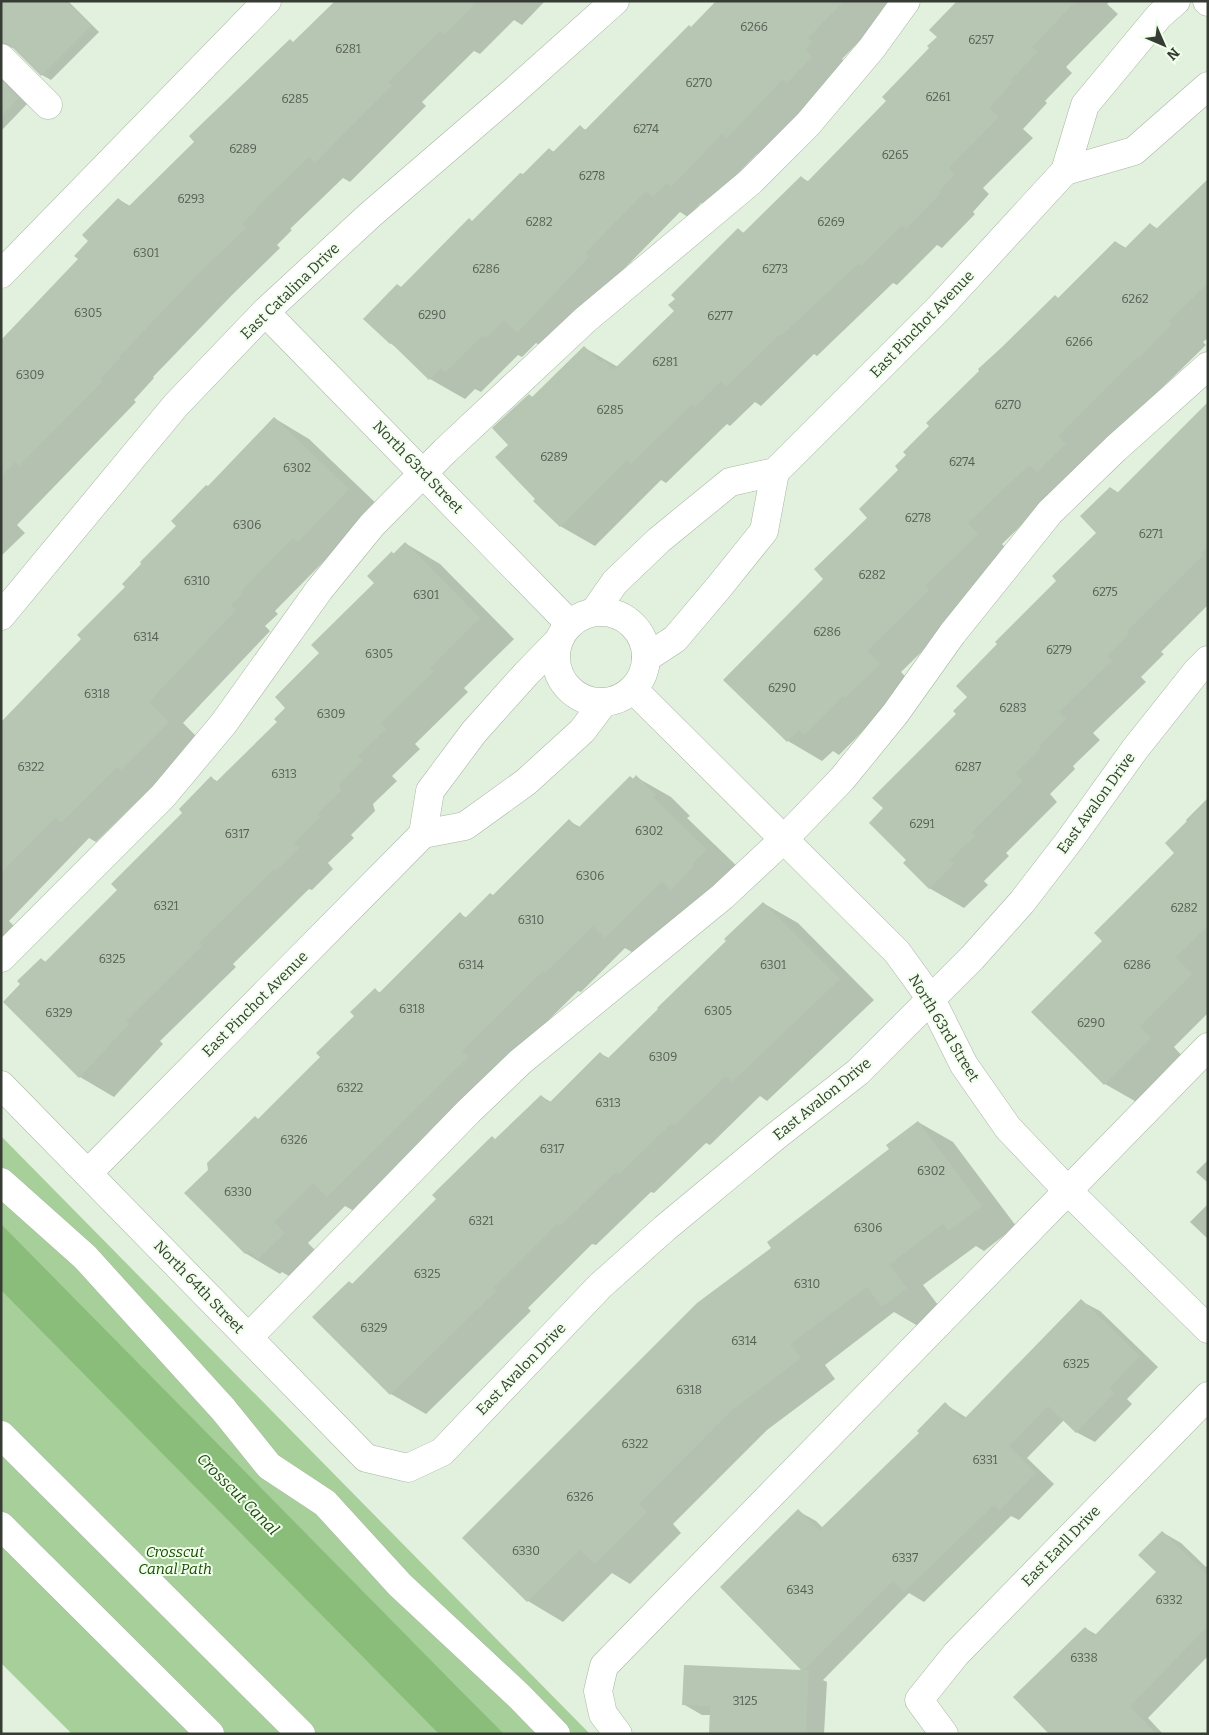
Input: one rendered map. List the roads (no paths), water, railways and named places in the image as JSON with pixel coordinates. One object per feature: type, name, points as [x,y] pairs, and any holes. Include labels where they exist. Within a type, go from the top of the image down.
[{"type":"street","points":[[1,274],[267,1]]},
{"type":"street","name":"East Catalina Drive","points":[[1,616],[176,405],[265,312],[370,215],[513,92],[614,1]]},
{"type":"street","points":[[1,958],[163,796],[224,723],[325,583],[372,525],[423,472],[585,320],[750,182],[808,124],[872,48],[906,1]]},
{"type":"street","name":"East Pinchot Avenue","points":[[775,472],[940,307],[1065,171],[1085,105],[1159,16],[1176,1]]},
{"type":"street","points":[[1,58],[48,105]]},
{"type":"street","points":[[1065,171],[1134,151],[1208,86]]},
{"type":"street","name":"North 63rd Street","points":[[265,312],[574,625]]},
{"type":"street","points":[[248,1337],[468,1111],[507,1074],[723,896],[784,838],[842,779],[890,722],[952,634],[1050,512],[1115,449],[1208,366]]},
{"type":"street","points":[[604,702],[582,731],[526,782],[465,826],[423,834],[430,791],[474,732],[526,674],[615,582],[659,540],[730,482],[775,472],[764,531],[675,639],[646,658]]},
{"type":"street","points":[[607,612],[620,616],[631,623],[639,633],[644,645],[646,658],[644,669],[633,689],[625,696],[604,702],[591,701],[579,697],[568,689],[561,679],[556,666],[556,653],[574,625],[607,612]]},
{"type":"street","name":"East Avalon Drive","points":[[408,1468],[442,1452],[600,1286],[665,1228],[776,1136],[858,1072],[931,1000],[1022,902],[1135,749],[1197,671],[1208,660]]},
{"type":"street","name":"North 63rd Street","points":[[633,689],[896,952],[931,1000],[964,1065],[1008,1128],[1068,1191],[1208,1329]]},
{"type":"street","name":"East Pinchot Avenue","points":[[88,1173],[423,834]]},
{"type":"street","points":[[618,1734],[603,1714],[598,1691],[604,1666],[1208,1048]]},
{"type":"street","name":"North 64th Street","points":[[1,1085],[366,1458],[408,1468]]},
{"type":"street","points":[[1,1182],[85,1257],[223,1409],[269,1466],[325,1504],[400,1585],[519,1696],[556,1734]]},
{"type":"street","name":"East Earll Drive","points":[[944,1734],[919,1700],[956,1654],[1208,1396]]},
{"type":"street","points":[[1,1435],[301,1734]]},
{"type":"street","points":[[1,1526],[210,1734]]},
{"type":"water","name":"Crosscut Canal","points":[[1,1224],[504,1734],[439,1734],[1,1290]]},
{"type":"park label","name":"Crosscut Canal Path","points":[[175,1560]]}]
